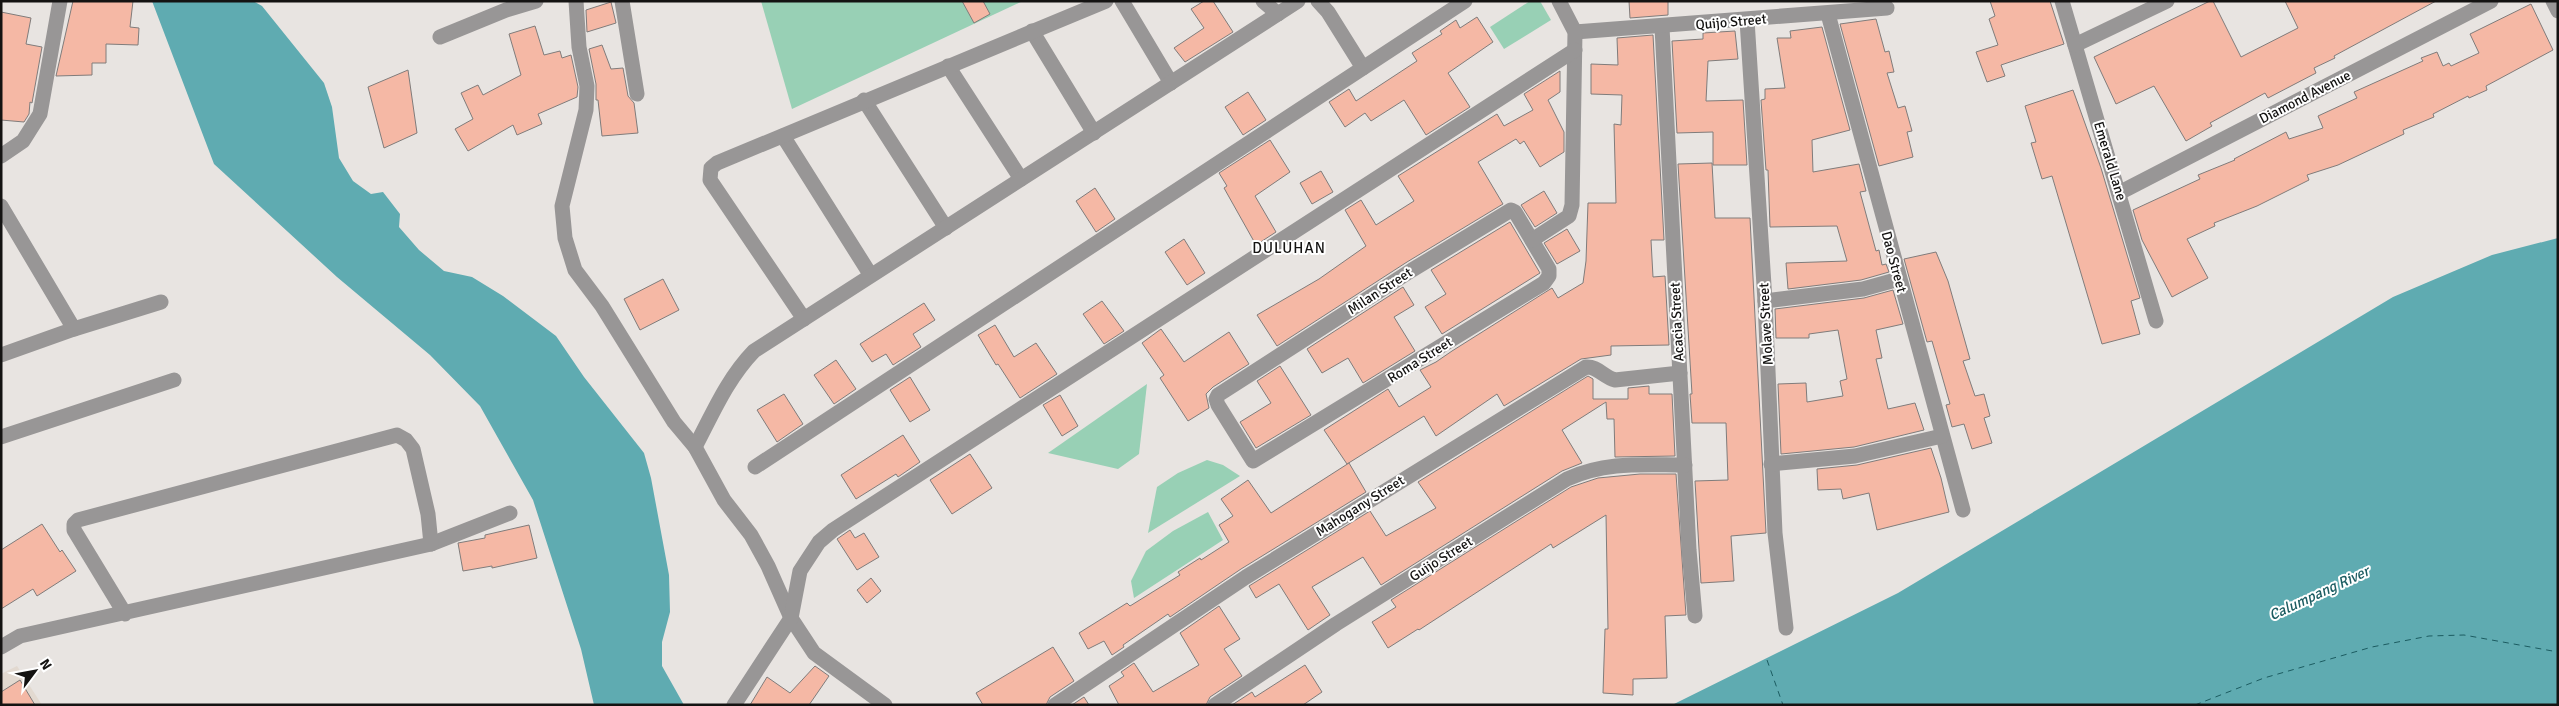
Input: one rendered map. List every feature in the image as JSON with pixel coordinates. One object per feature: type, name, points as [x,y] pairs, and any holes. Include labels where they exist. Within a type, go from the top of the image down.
[{"type":"street","points":[[1,156],[24,141],[40,114],[60,1]]},
{"type":"street","points":[[440,37],[506,10],[536,1]]},
{"type":"street","points":[[576,1],[579,47],[587,86],[586,110],[562,206],[565,238],[575,270],[602,306],[674,422],[695,447],[724,500],[751,535],[768,566],[791,618],[814,652],[885,705]]},
{"type":"street","points":[[622,1],[637,94]]},
{"type":"street","points":[[804,319],[710,180],[711,168],[717,163],[864,100],[1106,1]]},
{"type":"street","points":[[1122,1],[1171,83]]},
{"type":"street","points":[[1262,1],[1278,14]]},
{"type":"street","points":[[695,447],[723,390],[740,366],[754,351],[870,274],[946,228],[1298,1]]},
{"type":"street","points":[[1318,1],[1328,12],[1363,68]]},
{"type":"street","points":[[755,467],[1363,68],[1449,6],[1465,1]]},
{"type":"street","points":[[1532,240],[1569,216],[1570,212],[1575,32],[1559,1]]},
{"type":"street","name":"Emerald Lane","points":[[2062,1],[2156,321]]},
{"type":"street","points":[[2075,45],[2167,1]]},
{"type":"street","name":"Diamond Avenue","points":[[2119,194],[2490,1]]},
{"type":"street","points":[[2553,1],[2558,11]]},
{"type":"street","name":"Quijo Street","points":[[1575,32],[1662,27],[1887,8]]},
{"type":"street","name":"Dao Street","points":[[1828,14],[1963,510]]},
{"type":"street","name":"Molave Street","points":[[1747,20],[1765,301],[1774,533],[1786,628]]},
{"type":"street","name":"Acacia Street","points":[[1662,27],[1689,550],[1695,616]]},
{"type":"street","points":[[1032,31],[1094,133]]},
{"type":"street","points":[[734,705],[791,618],[800,571],[818,542],[1575,50]]},
{"type":"street","points":[[948,66],[1021,179]]},
{"type":"street","points":[[864,100],[946,228]]},
{"type":"street","points":[[783,136],[870,274]]},
{"type":"street","points":[[1,206],[74,329]]},
{"type":"street","name":"Milan Street","points":[[1253,462],[1218,405],[1216,399],[1218,395],[1507,211],[1512,210],[1515,212],[1532,240]]},
{"type":"street","name":"Roma Street","points":[[1253,462],[1544,283],[1549,276],[1549,269],[1532,240]]},
{"type":"street","points":[[1765,301],[1863,289],[1899,279]]},
{"type":"street","points":[[1,355],[74,329],[161,302]]},
{"type":"street","name":"Mahogany Street","points":[[1055,705],[1246,577],[1586,367],[1596,368],[1615,380],[1680,374]]},
{"type":"street","points":[[1,436],[174,380]]},
{"type":"street","points":[[125,614],[74,530],[74,524],[78,520],[397,435],[406,440],[413,449],[428,514],[431,544]]},
{"type":"street","points":[[1771,464],[1855,456],[1942,436]]},
{"type":"street","name":"Guijo Street","points":[[1215,705],[1336,624],[1567,479],[1587,470],[1610,466],[1685,465]]},
{"type":"street","points":[[1,647],[20,636],[431,544],[510,513]]},
{"type":"shaded area","points":[[17,666],[42,705],[1,705],[1,674]]},
{"type":"green space","points":[[761,1],[1023,1],[792,109]]},
{"type":"green space","points":[[1530,1],[1540,1],[1551,20],[1504,49],[1490,27]]},
{"type":"green space","points":[[1147,384],[1139,454],[1118,469],[1048,453]]},
{"type":"green space","points":[[1207,460],[1223,465],[1240,476],[1148,533],[1157,487],[1178,473]]},
{"type":"green space","points":[[1208,512],[1223,540],[1134,598],[1131,581],[1146,551],[1173,531]]},
{"type":"water","points":[[152,1],[253,1],[262,6],[324,83],[332,107],[339,158],[353,181],[371,194],[383,192],[400,214],[399,227],[419,250],[444,271],[472,277],[503,296],[556,336],[584,377],[644,453],[651,478],[669,575],[670,612],[662,642],[662,666],[684,705],[594,705],[581,649],[533,500],[480,406],[430,355],[337,277],[214,164]]},
{"type":"water","name":"Calumpang River","points":[[2558,238],[2558,705],[1672,705],[1898,593],[2393,297],[2492,255]]},
{"type":"building","points":[[73,1],[133,1],[130,27],[139,28],[138,45],[106,44],[106,63],[92,63],[92,75],[56,76]]},
{"type":"building","points":[[962,1],[983,1],[990,14],[974,23]]},
{"type":"building","points":[[1204,1],[1213,1],[1233,32],[1185,62],[1174,48],[1204,28],[1191,9]]},
{"type":"building","points":[[1629,1],[1668,1],[1668,15],[1630,18]]},
{"type":"building","points":[[1990,1],[2050,1],[2064,44],[2001,65],[2005,76],[1987,82],[1976,52],[1998,45],[1989,19],[1995,16]]},
{"type":"building","points":[[2213,1],[2241,57],[2298,28],[2285,1],[2436,1],[2314,68],[2316,73],[2268,98],[2265,93],[2210,123],[2212,126],[2186,141],[2154,86],[2116,104],[2094,57]]},
{"type":"building","points":[[611,2],[616,23],[587,32],[586,10]]},
{"type":"building","points":[[2531,4],[2553,50],[2486,86],[2487,90],[2469,98],[2468,96],[2433,114],[2434,117],[2403,130],[2404,134],[2338,165],[2307,175],[2309,180],[2257,206],[2214,223],[2215,226],[2187,239],[2208,278],[2172,297],[2142,240],[2133,210],[2200,179],[2198,175],[2235,160],[2286,132],[2289,139],[2323,128],[2318,116],[2357,98],[2354,92],[2423,61],[2421,58],[2437,52],[2443,66],[2449,63],[2451,66],[2479,53],[2470,34]]},
{"type":"building","points":[[1,12],[31,18],[26,44],[42,47],[32,103],[30,102],[29,114],[24,122],[1,120]]},
{"type":"building","points":[[1477,17],[1493,42],[1448,73],[1470,107],[1426,135],[1404,100],[1371,121],[1365,113],[1345,127],[1329,102],[1349,89],[1356,101],[1417,61],[1412,53],[1442,34],[1440,31],[1456,20],[1460,28]]},
{"type":"building","points":[[1876,19],[1885,52],[1889,51],[1894,72],[1887,73],[1898,108],[1905,106],[1912,131],[1907,132],[1913,157],[1879,166],[1840,24]]},
{"type":"building","points":[[535,26],[544,55],[560,51],[562,58],[571,55],[578,87],[577,97],[538,114],[542,124],[517,135],[513,125],[468,151],[455,129],[473,119],[461,93],[478,85],[483,95],[521,75],[509,34]]},
{"type":"building","points":[[1822,27],[1850,130],[1812,140],[1813,172],[1859,164],[1866,191],[1860,192],[1876,251],[1879,250],[1882,265],[1886,264],[1889,272],[1861,280],[1788,289],[1786,263],[1847,261],[1837,226],[1770,227],[1768,170],[1766,170],[1761,100],[1765,99],[1765,89],[1785,88],[1777,38],[1791,38],[1790,31]]},
{"type":"building","points":[[1735,31],[1738,59],[1708,61],[1706,101],[1743,100],[1747,165],[1713,165],[1713,132],[1677,133],[1672,41],[1703,39],[1703,33]]},
{"type":"building","points":[[1653,35],[1664,240],[1651,240],[1653,277],[1665,276],[1669,345],[1611,346],[1611,355],[1581,359],[1504,406],[1497,394],[1436,436],[1424,416],[1347,464],[1324,430],[1388,389],[1399,407],[1431,387],[1420,370],[1436,362],[1552,288],[1558,298],[1583,283],[1586,261],[1588,203],[1616,203],[1614,124],[1621,125],[1622,95],[1591,94],[1591,64],[1618,65],[1617,38]]},
{"type":"building","points":[[602,45],[611,69],[623,68],[628,96],[634,103],[638,133],[602,136],[598,100],[596,100],[596,84],[589,49]]},
{"type":"building","points":[[408,70],[417,133],[384,148],[368,87]]},
{"type":"building","points":[[1560,71],[1560,92],[1548,100],[1564,132],[1564,152],[1540,167],[1524,141],[1520,144],[1516,139],[1478,162],[1503,204],[1407,262],[1277,346],[1257,315],[1319,279],[1366,246],[1345,210],[1361,200],[1376,225],[1414,201],[1398,176],[1497,114],[1504,126],[1533,110],[1524,94]]},
{"type":"building","points":[[2073,90],[2101,168],[2140,298],[2131,301],[2140,334],[2102,344],[2052,176],[2042,179],[2031,143],[2036,142],[2025,106]]},
{"type":"building","points":[[1248,92],[1266,120],[1243,135],[1225,107]]},
{"type":"building","points":[[1270,140],[1290,172],[1255,196],[1276,232],[1256,245],[1224,188],[1227,186],[1219,173]]},
{"type":"building","points":[[1712,163],[1715,218],[1750,218],[1766,533],[1731,536],[1734,581],[1701,583],[1695,481],[1728,480],[1726,423],[1692,423],[1690,394],[1692,394],[1678,164]]},
{"type":"building","points":[[1321,171],[1333,192],[1312,204],[1300,183]]},
{"type":"building","points":[[1095,188],[1115,219],[1096,232],[1076,201]]},
{"type":"building","points":[[1544,191],[1557,213],[1535,227],[1521,205]]},
{"type":"building","points":[[1510,222],[1540,273],[1442,334],[1425,307],[1446,294],[1431,270]]},
{"type":"building","points":[[1567,229],[1580,251],[1557,264],[1544,243]]},
{"type":"building","points":[[1184,239],[1205,273],[1187,285],[1165,252]]},
{"type":"building","points":[[1936,252],[1948,281],[1970,359],[1963,361],[1975,396],[1984,394],[1990,416],[1984,418],[1992,443],[1972,449],[1964,424],[1952,427],[1946,405],[1950,404],[1932,341],[1927,342],[1904,259]]},
{"type":"building","points":[[663,279],[679,310],[640,330],[624,299]]},
{"type":"building","points":[[1403,287],[1414,305],[1394,317],[1415,351],[1363,383],[1348,358],[1322,373],[1307,349]]},
{"type":"building","points":[[1893,290],[1903,324],[1876,330],[1882,358],[1876,359],[1888,409],[1915,403],[1924,430],[1854,447],[1781,454],[1778,384],[1806,383],[1807,402],[1843,396],[1840,381],[1847,379],[1838,330],[1809,334],[1809,338],[1776,338],[1775,309],[1864,298]]},
{"type":"building","points":[[1102,301],[1124,331],[1104,344],[1083,314]]},
{"type":"building","points":[[924,303],[935,320],[913,334],[921,347],[893,365],[886,354],[872,362],[860,344]]},
{"type":"building","points":[[995,325],[1014,357],[1036,343],[1057,374],[1020,398],[998,364],[996,365],[978,335]]},
{"type":"building","points":[[1161,329],[1184,362],[1229,332],[1249,364],[1213,387],[1206,394],[1209,408],[1188,421],[1160,378],[1164,375],[1142,343]]},
{"type":"building","points":[[836,360],[856,389],[834,404],[814,375]]},
{"type":"building","points":[[1280,366],[1311,415],[1256,448],[1240,422],[1271,403],[1257,381]]},
{"type":"building","points":[[1588,376],[1593,379],[1593,399],[1628,399],[1628,388],[1649,386],[1649,394],[1672,394],[1675,456],[1615,457],[1614,419],[1607,419],[1606,402],[1562,430],[1582,463],[1562,471],[1381,585],[1363,557],[1312,587],[1330,615],[1308,630],[1279,584],[1256,598],[1249,586],[1370,511],[1386,536],[1436,508],[1418,482]]},
{"type":"building","points":[[910,377],[930,410],[910,422],[890,390]]},
{"type":"building","points":[[784,394],[803,424],[777,442],[757,410]]},
{"type":"building","points":[[1060,395],[1078,426],[1062,436],[1043,405]]},
{"type":"building","points":[[903,435],[920,462],[898,477],[896,474],[856,499],[841,475]]},
{"type":"building","points":[[1931,448],[1941,478],[1949,512],[1877,530],[1869,493],[1843,499],[1841,489],[1818,490],[1817,469],[1857,465]]},
{"type":"building","points":[[970,454],[992,488],[952,514],[930,480]]},
{"type":"building","points":[[1349,463],[1366,492],[1241,569],[1170,617],[1168,614],[1123,645],[1124,647],[1112,655],[1104,641],[1088,649],[1079,633],[1127,603],[1130,606],[1180,575],[1178,572],[1229,542],[1219,525],[1233,516],[1221,499],[1248,480],[1271,513]]},
{"type":"building","points":[[1640,474],[1676,474],[1686,615],[1665,616],[1667,678],[1633,679],[1633,695],[1603,693],[1605,629],[1608,629],[1606,515],[1553,548],[1551,544],[1388,648],[1372,622],[1396,607],[1391,600],[1571,487],[1598,478]]},
{"type":"building","points":[[42,524],[60,552],[62,550],[76,571],[37,596],[33,589],[1,609],[1,550]]},
{"type":"building","points":[[529,525],[537,558],[492,568],[492,566],[463,571],[458,543],[485,538],[485,535]]},
{"type":"building","points":[[850,530],[855,538],[864,533],[879,557],[857,570],[837,539]]},
{"type":"building","points":[[871,578],[881,591],[867,603],[857,590]]},
{"type":"building","points":[[1219,606],[1240,639],[1224,649],[1242,676],[1210,697],[1206,705],[1119,705],[1109,686],[1124,676],[1121,672],[1134,663],[1153,692],[1199,665],[1180,633]]},
{"type":"building","points":[[1053,647],[1074,681],[1050,697],[1046,705],[983,705],[976,693]]},
{"type":"building","points":[[1305,665],[1322,692],[1303,705],[1232,705],[1252,692],[1255,697]]},
{"type":"building","points":[[815,666],[829,676],[809,705],[750,705],[767,677],[790,693]]},
{"type":"building","points":[[20,680],[35,705],[1,705],[1,692]]},
{"type":"building","points":[[1084,697],[1089,705],[1072,705]]},
{"type":"ferry route","points":[[2195,705],[2264,678],[2372,647],[2429,636],[2464,635],[2558,652]]},
{"type":"ferry route","points":[[1767,660],[1783,705]]},
{"type":"district","name":"DULUHAN","points":[[1289,248]]}]
